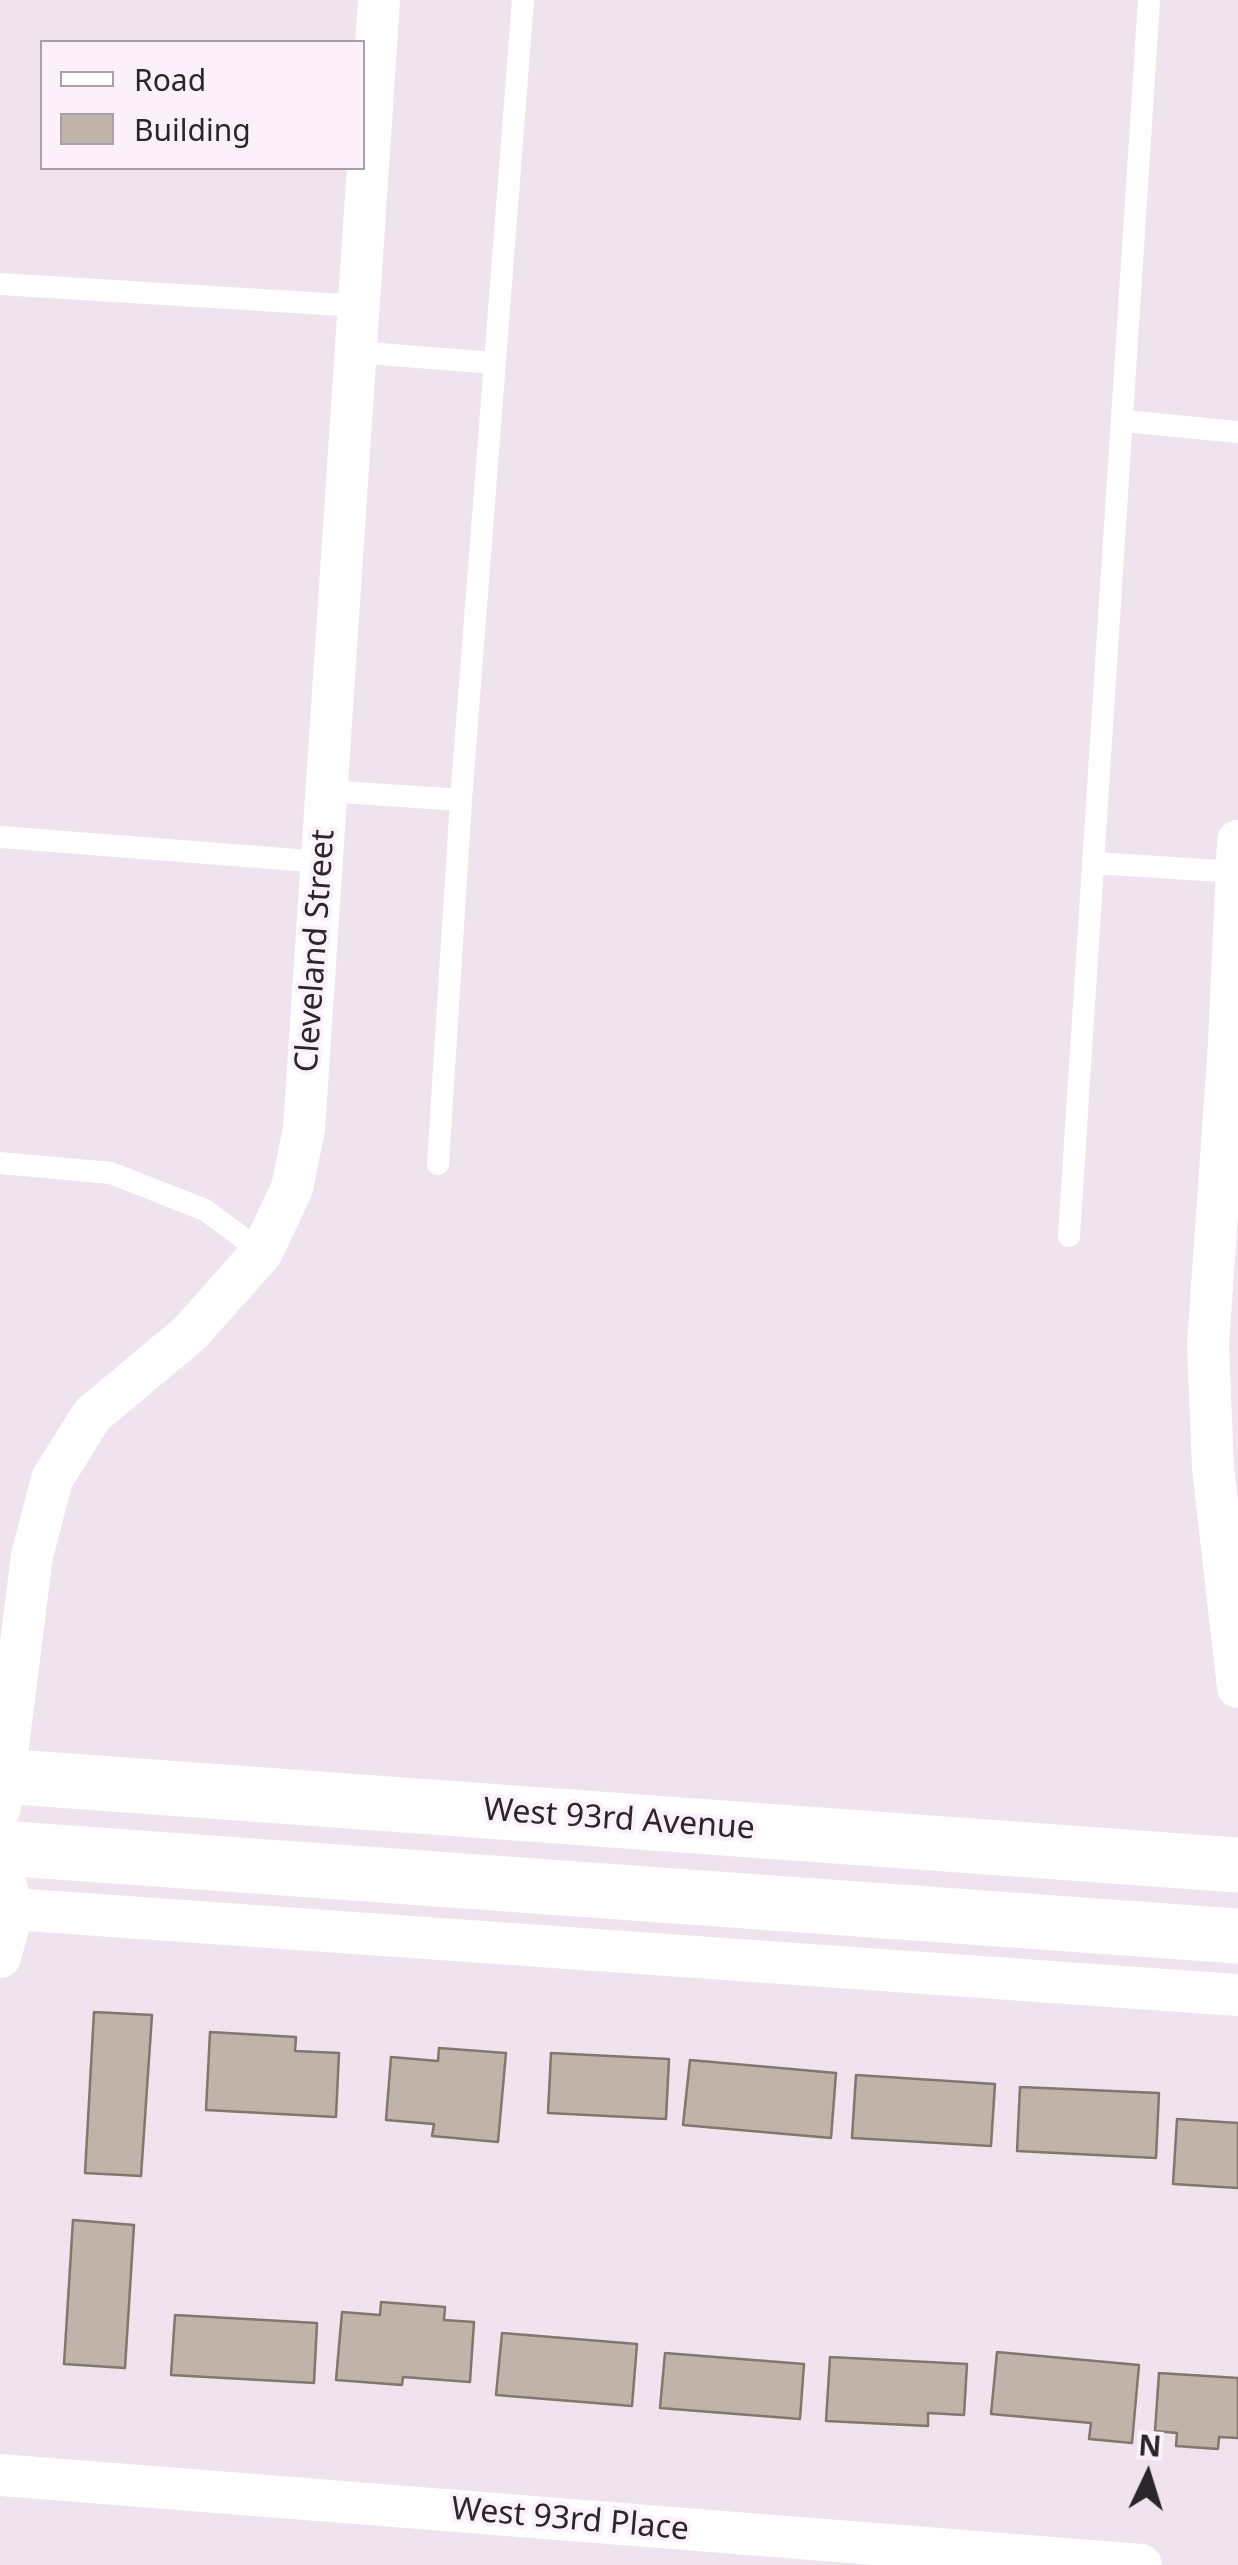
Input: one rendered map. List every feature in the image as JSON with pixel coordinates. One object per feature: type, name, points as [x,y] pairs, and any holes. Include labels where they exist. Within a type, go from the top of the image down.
[{"type":"street","name":"Cleveland Street","points":[[2,1786],[32,1556],[52,1479],[92,1415],[190,1333],[262,1252],[292,1188],[304,1130],[379,0]]},
{"type":"street","points":[[1237,856],[1229,1176],[1208,1344],[1213,1468],[1238,1687]]},
{"type":"street","name":"West 93rd Avenue","points":[[2,1786],[1238,1865]]},
{"type":"street","points":[[0,1848],[1238,1936]]},
{"type":"street","points":[[0,1867],[13,1909],[0,1957]]},
{"type":"street","points":[[13,1909],[1238,1996]]},
{"type":"street","name":"West 93rd Place","points":[[0,2475],[1141,2565]]},
{"type":"lane","points":[[438,1164],[461,800],[523,0]]},
{"type":"lane","points":[[1069,1236],[1149,0]]},
{"type":"lane","points":[[0,284],[359,306]]},
{"type":"lane","points":[[356,352],[494,363]]},
{"type":"lane","points":[[1124,422],[1238,432]]},
{"type":"lane","points":[[327,790],[461,800]]},
{"type":"lane","points":[[0,837],[322,862]]},
{"type":"lane","points":[[1095,864],[1237,856]]},
{"type":"lane","points":[[0,1163],[111,1173],[205,1210],[262,1252]]},
{"type":"building","points":[[94,2012],[152,2015],[141,2176],[85,2173]]},
{"type":"building","points":[[210,2032],[296,2037],[295,2051],[339,2053],[336,2117],[206,2110]]},
{"type":"building","points":[[439,2048],[506,2053],[498,2142],[432,2136],[434,2124],[386,2120],[391,2057],[438,2061]]},
{"type":"building","points":[[551,2053],[669,2059],[666,2119],[548,2113]]},
{"type":"building","points":[[690,2060],[836,2073],[831,2138],[683,2125]]},
{"type":"building","points":[[856,2075],[995,2084],[991,2146],[852,2138]]},
{"type":"building","points":[[1020,2087],[1159,2093],[1156,2158],[1017,2151]]},
{"type":"building","points":[[1177,2119],[1238,2123],[1238,2188],[1173,2184]]},
{"type":"building","points":[[73,2220],[134,2225],[125,2368],[64,2364]]},
{"type":"building","points":[[381,2302],[445,2307],[444,2320],[474,2322],[470,2382],[403,2377],[402,2385],[336,2380],[342,2312],[380,2315]]},
{"type":"building","points":[[175,2315],[317,2323],[314,2383],[171,2375]]},
{"type":"building","points":[[502,2333],[637,2344],[632,2406],[496,2395]]},
{"type":"building","points":[[997,2352],[1139,2365],[1132,2443],[1089,2439],[1091,2423],[991,2414]]},
{"type":"building","points":[[665,2353],[804,2364],[800,2419],[660,2408]]},
{"type":"building","points":[[830,2357],[967,2364],[964,2415],[928,2413],[928,2426],[826,2421]]},
{"type":"building","points":[[1159,2373],[1238,2378],[1238,2438],[1219,2437],[1218,2449],[1176,2446],[1177,2433],[1155,2431]]}]
